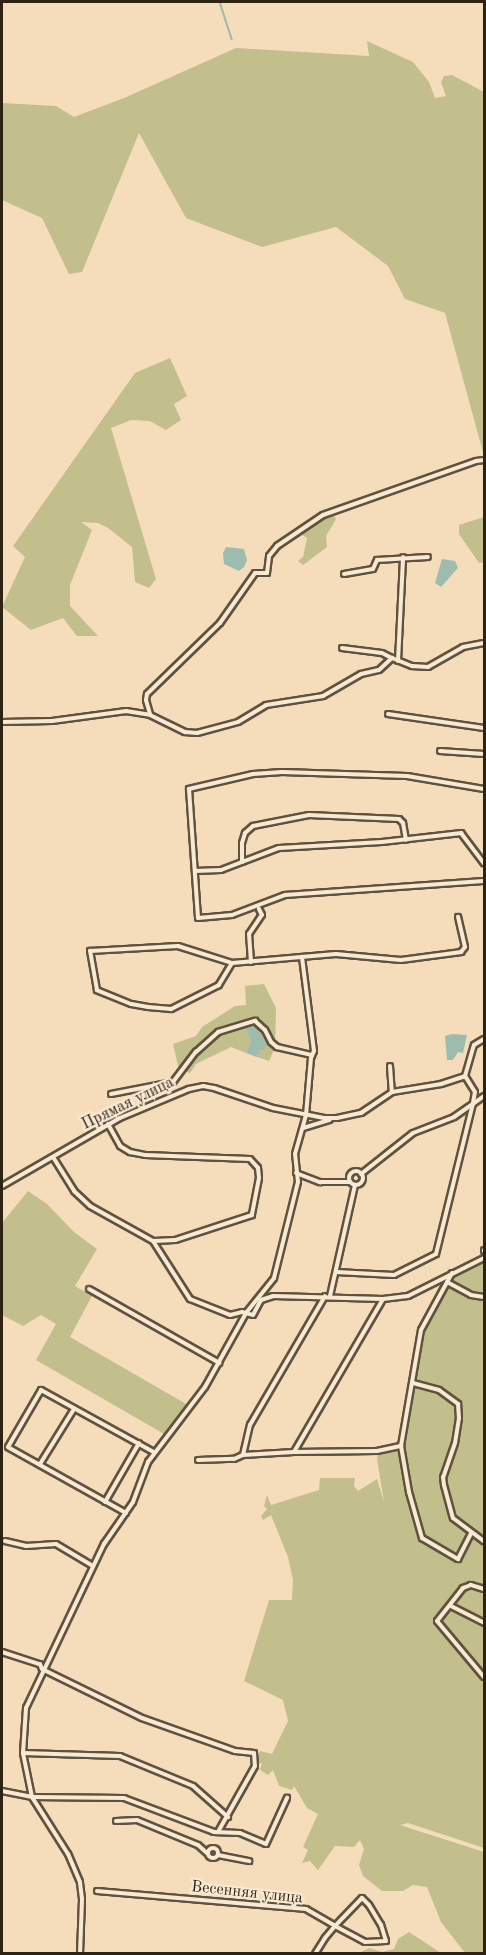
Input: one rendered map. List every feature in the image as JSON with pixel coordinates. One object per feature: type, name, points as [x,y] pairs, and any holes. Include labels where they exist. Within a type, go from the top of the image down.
[{"type":"street","points":[[150,715],[146,700],[147,694],[220,623],[255,573],[267,573],[269,556],[277,546],[323,515],[484,460]]},
{"type":"street","points":[[344,574],[372,569],[377,560],[428,556]]},
{"type":"street","points":[[398,662],[403,557]]},
{"type":"street","points":[[342,648],[382,653],[398,662],[428,667],[463,647],[484,643]]},
{"type":"street","points":[[2,722],[52,721],[113,711],[150,715],[185,732],[213,730],[238,722],[266,705],[323,696],[361,674],[379,670],[392,658]]},
{"type":"street","points":[[388,714],[484,728]]},
{"type":"street","points":[[440,751],[484,754]]},
{"type":"street","points":[[484,789],[406,776],[282,772],[253,774],[189,789],[198,918],[232,915],[285,895],[484,881]]},
{"type":"street","points":[[242,862],[242,843],[245,833],[253,825],[309,815],[399,819],[403,823],[406,840]]},
{"type":"street","points":[[195,871],[221,870],[279,848],[461,834],[484,863]]},
{"type":"street","points":[[251,962],[249,934],[262,915],[259,909]]},
{"type":"street","points":[[231,963],[219,985],[171,1009],[131,1004],[97,990],[90,951],[178,946],[231,963],[354,954],[401,960],[461,952],[465,947],[458,917]]},
{"type":"street","points":[[80,1953],[82,1899],[80,1882],[68,1854],[32,1797],[23,1753],[26,1708],[42,1669],[93,1566],[126,1513],[154,1452],[205,1387],[246,1313],[274,1278],[298,1182],[295,1154],[306,1115],[314,1034],[302,957]]},
{"type":"street","points":[[111,1094],[168,1085],[178,1078],[196,1052],[218,1032],[255,1021],[265,1029],[271,1042],[277,1047],[312,1056]]},
{"type":"street","points":[[336,1272],[394,1275],[436,1254],[475,1092],[465,1076],[474,1045],[484,1039]]},
{"type":"street","points":[[390,1066],[392,1092]]},
{"type":"street","points":[[303,1128],[361,1113],[392,1092],[441,1084],[465,1076]]},
{"type":"street","name":"Прямая улица","points":[[2,1186],[108,1124],[174,1094],[203,1086],[273,1108],[306,1115],[337,1118]]},
{"type":"street","points":[[243,1455],[250,1425],[328,1296],[336,1272],[352,1184],[349,1176],[352,1172],[360,1173],[413,1132],[454,1117],[484,1096]]},
{"type":"street","points":[[108,1124],[120,1146],[136,1154],[250,1159],[258,1168],[259,1178],[252,1215],[175,1240],[153,1241]]},
{"type":"street","points":[[53,1157],[74,1191],[90,1206],[153,1241],[190,1299],[230,1315],[246,1313],[253,1315],[266,1297],[328,1296],[383,1299],[408,1296],[484,1258]]},
{"type":"street","points":[[296,1173],[320,1182],[352,1184],[362,1182],[360,1173]]},
{"type":"street","points":[[453,1273],[421,1330],[401,1446],[409,1492],[422,1538],[458,1559],[471,1533]]},
{"type":"street","points":[[447,1282],[471,1295],[484,1297]]},
{"type":"street","points":[[89,1289],[219,1363]]},
{"type":"street","points":[[294,1452],[383,1299]]},
{"type":"street","points":[[413,1383],[439,1390],[460,1408],[455,1443],[443,1477],[453,1518],[484,1541]]},
{"type":"street","points":[[126,1513],[8,1447],[40,1390],[154,1452]]},
{"type":"street","points":[[40,1464],[74,1408]]},
{"type":"street","points":[[105,1502],[139,1443]]},
{"type":"street","points":[[198,1460],[234,1459],[243,1455],[294,1452],[377,1451],[401,1446]]},
{"type":"street","points":[[5,1541],[26,1546],[56,1544],[93,1566]]},
{"type":"street","points":[[484,1589],[467,1586],[451,1606],[438,1617],[439,1625],[484,1677]]},
{"type":"street","points":[[451,1606],[484,1623]]},
{"type":"street","points":[[2,1652],[40,1664],[42,1669],[142,1718],[235,1751],[254,1754],[255,1766],[218,1832]]},
{"type":"street","points":[[23,1753],[120,1756],[193,1786],[228,1817]]},
{"type":"street","points":[[2,1791],[32,1797],[124,1798],[218,1832],[240,1833],[266,1844],[287,1798]]},
{"type":"street","points":[[116,1821],[138,1820],[198,1845],[211,1858],[218,1855],[249,1861]]},
{"type":"street","points":[[207,1853],[214,1848],[218,1855]]},
{"type":"street","name":"Весенняя улица","points":[[97,1891],[306,1909],[335,1926],[365,1942],[386,1941],[381,1925],[362,1898],[335,1926]]},
{"type":"street","points":[[315,1953],[335,1926]]},
{"type":"shaded area","points":[[367,41],[413,62],[429,82],[435,98],[446,96],[441,82],[444,76],[452,75],[484,92],[484,456],[445,313],[405,299],[388,266],[336,227],[262,247],[186,218],[139,133],[82,272],[69,274],[42,218],[2,200],[2,103],[56,106],[74,117],[124,98],[236,48],[369,56]]},
{"type":"shaded area","points":[[170,358],[187,396],[174,404],[181,420],[166,430],[150,421],[131,420],[111,428],[156,579],[149,588],[135,582],[132,547],[98,523],[81,522],[92,530],[70,585],[70,606],[98,636],[77,636],[63,618],[31,630],[2,607],[25,557],[13,546],[135,373]]},
{"type":"shaded area","points":[[332,513],[336,519],[326,536],[327,547],[303,565],[298,561],[303,557],[307,538],[302,535],[307,526]]},
{"type":"shaded area","points":[[484,517],[484,562],[479,563],[459,534],[459,525]]},
{"type":"shaded area","points":[[226,547],[244,549],[247,560],[239,571],[224,564],[223,553]]},
{"type":"shaded area","points":[[442,559],[455,561],[458,568],[441,587],[435,583]]},
{"type":"shaded area","points":[[264,984],[276,1008],[275,1048],[269,1061],[257,1057],[260,1049],[251,1040],[246,1053],[231,1047],[196,1064],[190,1073],[179,1070],[173,1044],[196,1036],[202,1027],[235,1006],[246,1005],[245,986]]},
{"type":"shaded area","points":[[254,1024],[267,1044],[264,1050],[260,1050],[257,1057],[246,1053],[251,1040],[246,1029]]},
{"type":"shaded area","points":[[467,1035],[463,1053],[458,1052],[453,1060],[447,1060],[445,1036]]},
{"type":"shaded area","points":[[28,1191],[47,1204],[74,1232],[97,1249],[75,1286],[92,1296],[70,1337],[188,1405],[164,1434],[36,1360],[56,1324],[41,1315],[23,1326],[2,1315],[2,1223]]},
{"type":"shaded area","points":[[484,1260],[484,1848],[408,1823],[400,1825],[484,1852],[484,1953],[465,1953],[441,1922],[427,1887],[413,1885],[403,1891],[382,1891],[363,1876],[359,1865],[364,1849],[360,1840],[354,1847],[335,1846],[318,1870],[310,1861],[302,1863],[308,1850],[303,1847],[318,1814],[307,1808],[294,1786],[292,1790],[279,1786],[273,1770],[268,1775],[260,1770],[262,1763],[258,1764],[257,1756],[260,1751],[272,1754],[288,1721],[283,1700],[244,1681],[269,1600],[292,1600],[293,1580],[288,1557],[271,1515],[263,1520],[261,1516],[267,1509],[264,1506],[267,1495],[271,1505],[319,1490],[320,1478],[355,1478],[354,1486],[358,1491],[377,1479],[384,1502],[377,1459],[378,1452],[399,1450],[421,1331],[453,1275]]},
{"type":"shaded area","points":[[409,1932],[441,1953],[359,1953],[369,1948],[382,1952],[394,1949],[398,1939]]},
{"type":"waterway","points":[[220,2],[232,39]]}]
